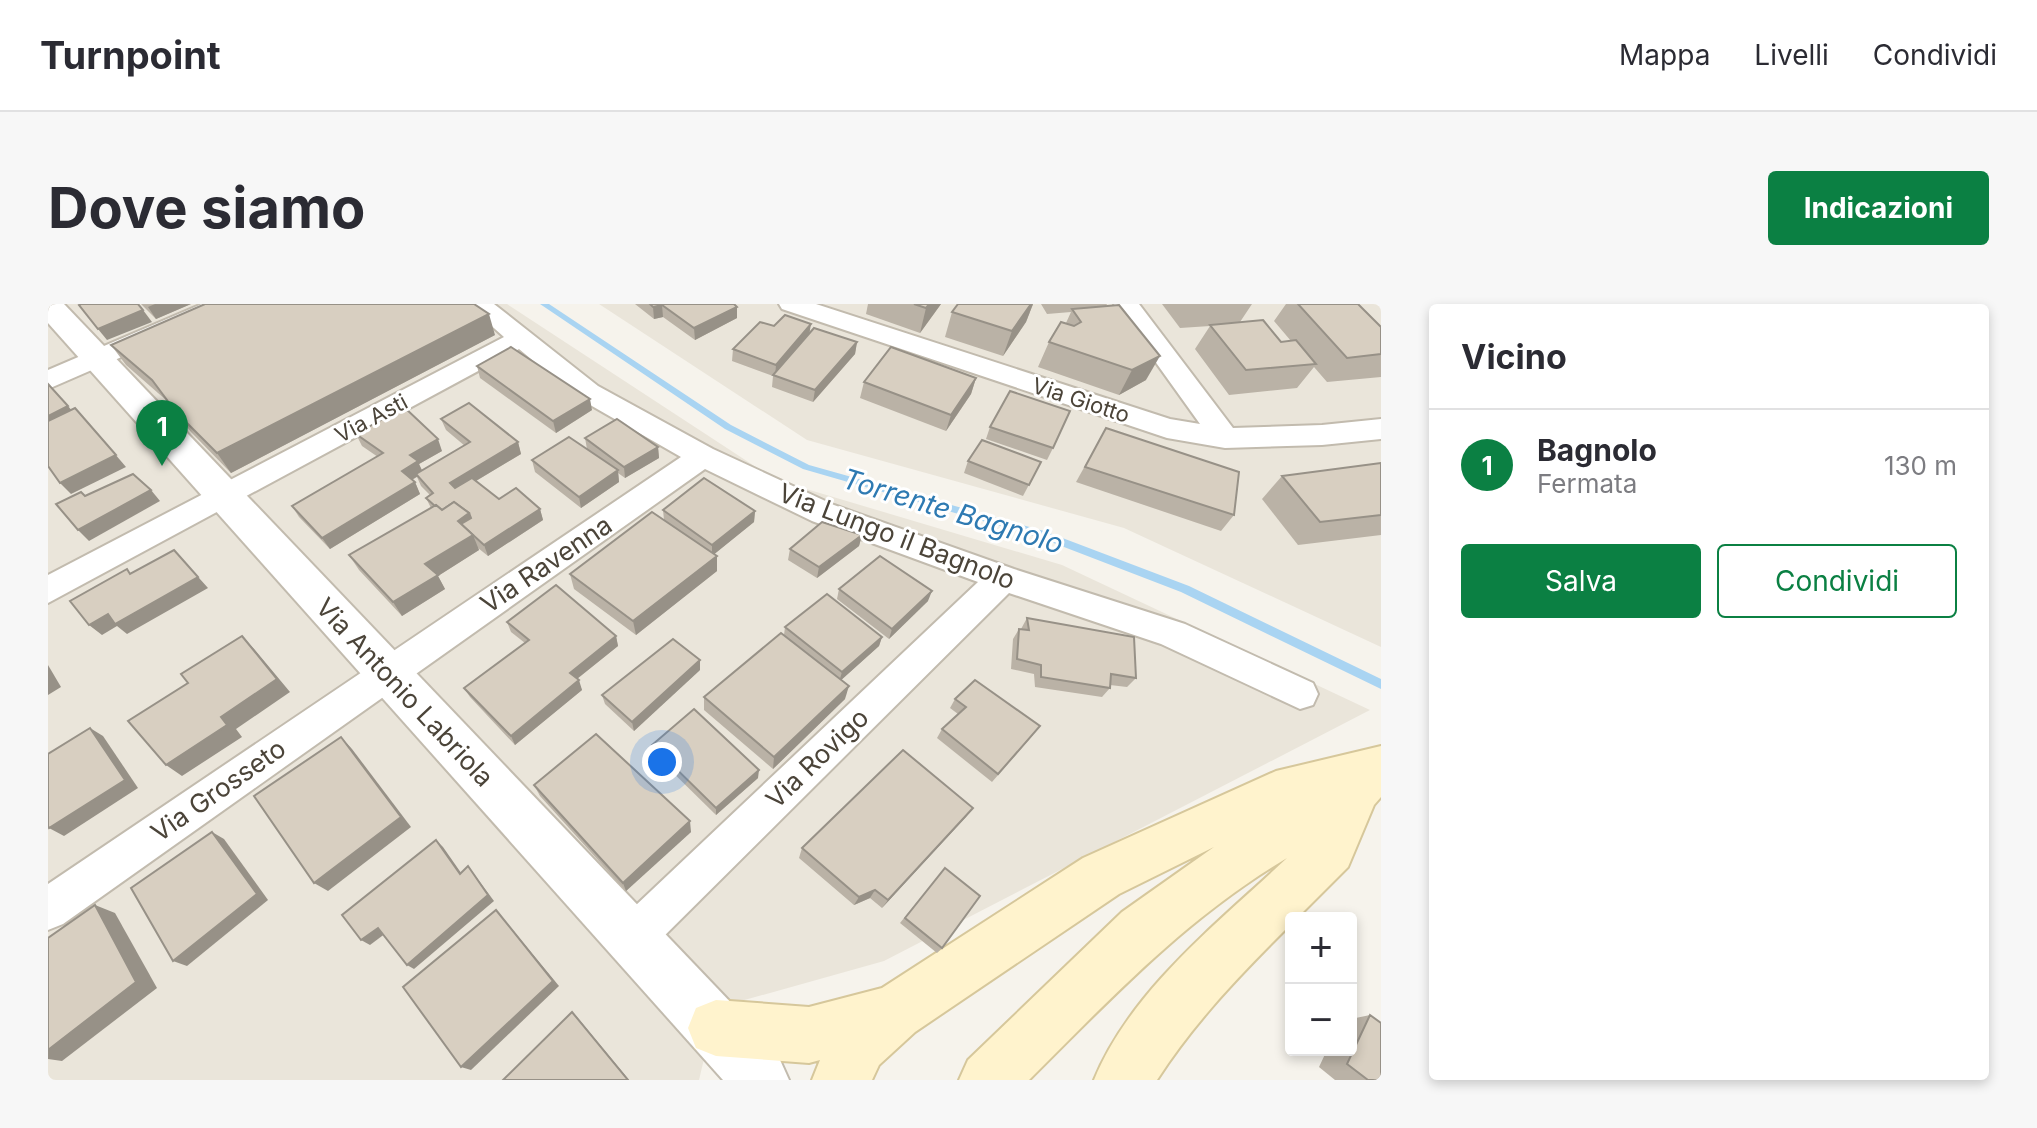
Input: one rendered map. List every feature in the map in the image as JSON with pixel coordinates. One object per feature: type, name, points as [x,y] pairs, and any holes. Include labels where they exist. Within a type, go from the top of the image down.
[{"type":"main road","points":[[841,1080],[859,1045],[895,1012],[1101,876],[1276,793],[1373,777]]},
{"type":"main road","points":[[988,1080],[1141,931],[1243,856],[1373,777]]},
{"type":"main road","points":[[1123,1080],[1162,1022],[1209,968],[1330,850],[1373,777]]},
{"type":"main road","points":[[716,1028],[809,1035],[895,1012]]},
{"type":"street","points":[[48,380],[223,304]]},
{"type":"street","name":"Via Lungo il Bagnolo","points":[[479,304],[588,392],[703,456],[823,513],[1003,578],[1173,634],[1300,694]]},
{"type":"street","name":"Via Giotto","points":[[791,304],[1167,428],[1225,438],[1322,435],[1381,429]]},
{"type":"street","points":[[1126,304],[1225,438]]},
{"type":"street","name":"Via Antonio Labriola","points":[[48,305],[716,1028],[760,1080]]},
{"type":"street","name":"Via Asti","points":[[48,590],[519,339]]},
{"type":"street","name":"Via Ravenna","points":[[388,672],[703,456]]},
{"type":"street","name":"Via Rovigo","points":[[631,939],[1003,578]]},
{"type":"street","name":"Via Grosseto","points":[[48,909],[388,672]]},
{"type":"shaded area","points":[[48,304],[507,304],[776,480],[1062,565],[1370,710],[884,961],[716,1008],[699,1080],[48,1080]]},
{"type":"shaded area","points":[[599,304],[1381,304],[1381,647],[1124,528],[807,440]]},
{"type":"building","points":[[81,304],[138,304],[143,310],[98,329]]},
{"type":"building","points":[[205,304],[474,304],[489,314],[217,453],[176,412],[152,380],[111,345]]},
{"type":"building","points":[[650,304],[734,304],[737,307],[694,328],[662,305],[653,307]]},
{"type":"building","points":[[958,304],[1031,304],[1012,331],[952,312]]},
{"type":"building","points":[[1298,304],[1358,304],[1381,327],[1381,354],[1347,358]]},
{"type":"building","points":[[1119,305],[1160,356],[1132,370],[1049,342],[1061,322],[1074,326],[1081,322],[1072,309]]},
{"type":"building","points":[[785,315],[811,324],[776,365],[733,349],[760,322],[774,326]]},
{"type":"building","points":[[1263,320],[1281,342],[1296,340],[1316,364],[1246,370],[1210,325]]},
{"type":"building","points":[[814,328],[857,342],[815,390],[773,375]]},
{"type":"building","points":[[511,347],[590,399],[553,421],[477,366]]},
{"type":"building","points":[[891,347],[976,378],[951,415],[864,382]]},
{"type":"building","points":[[48,384],[68,406],[48,416]]},
{"type":"building","points":[[1010,391],[1070,411],[1053,448],[990,427]]},
{"type":"building","points":[[469,403],[518,442],[450,483],[455,488],[472,478],[499,499],[516,488],[540,509],[484,545],[461,524],[471,518],[469,513],[454,502],[442,510],[435,506],[426,498],[433,493],[416,474],[470,442],[441,419]]},
{"type":"building","points":[[404,407],[438,439],[410,455],[418,461],[402,471],[415,482],[322,538],[292,506],[383,453],[356,434]]},
{"type":"building","points":[[75,408],[116,455],[60,483],[48,466],[48,421]]},
{"type":"building","points":[[617,419],[658,447],[624,467],[585,438]]},
{"type":"building","points":[[1106,428],[1239,472],[1234,515],[1085,467]]},
{"type":"building","points":[[569,437],[618,470],[579,497],[532,460]]},
{"type":"building","points":[[982,440],[1041,462],[1029,485],[968,461]]},
{"type":"building","points":[[1381,463],[1381,515],[1320,522],[1282,476]]},
{"type":"building","points":[[133,474],[151,490],[78,530],[56,504],[81,492],[85,496]]},
{"type":"building","points":[[704,478],[755,511],[712,545],[663,510]]},
{"type":"building","points":[[454,502],[469,513],[458,521],[473,535],[425,564],[438,575],[393,602],[349,555],[436,505],[442,510]]},
{"type":"building","points":[[652,512],[717,556],[633,621],[570,574]]},
{"type":"building","points":[[822,522],[862,535],[819,567],[790,549]]},
{"type":"building","points":[[174,550],[198,577],[115,624],[108,614],[89,625],[70,601],[127,569],[130,574]]},
{"type":"building","points":[[880,556],[932,591],[892,629],[839,589]]},
{"type":"building","points":[[556,585],[616,636],[570,673],[579,680],[511,736],[464,688],[529,640],[507,622]]},
{"type":"building","points":[[827,594],[882,637],[842,672],[785,627]]},
{"type":"building","points":[[1027,618],[1134,637],[1136,678],[1111,674],[1110,688],[1041,677],[1041,665],[1017,659],[1019,629],[1029,630]]},
{"type":"building","points":[[781,633],[849,686],[774,757],[704,697]]},
{"type":"building","points":[[242,636],[277,679],[221,717],[227,725],[166,765],[128,721],[188,683],[181,674]]},
{"type":"building","points":[[673,639],[700,660],[632,722],[602,695]]},
{"type":"building","points":[[975,680],[1040,726],[998,774],[942,729],[966,707],[955,699]]},
{"type":"building","points":[[694,709],[759,770],[716,808],[652,745]]},
{"type":"building","points":[[90,728],[125,780],[49,828],[48,754]]},
{"type":"building","points":[[596,734],[690,821],[623,883],[534,785]]},
{"type":"building","points":[[341,737],[401,817],[314,883],[254,796]]},
{"type":"building","points":[[903,750],[973,808],[888,900],[875,890],[859,897],[802,848]]},
{"type":"building","points":[[212,832],[257,894],[173,961],[131,888]]},
{"type":"building","points":[[436,840],[460,874],[468,866],[488,895],[407,965],[378,928],[361,940],[342,915]]},
{"type":"building","points":[[945,868],[980,896],[942,948],[905,918]]},
{"type":"building","points":[[95,905],[136,982],[48,1050],[48,938]]},
{"type":"building","points":[[496,910],[553,981],[461,1067],[403,987]]},
{"type":"building","points":[[572,1012],[628,1080],[503,1080]]},
{"type":"building","points":[[1370,1015],[1381,1023],[1381,1080],[1368,1080],[1347,1064],[1351,1056],[1357,1056],[1357,1043]]},
{"type":"waterway","name":"Torrente Bagnolo","points":[[544,304],[728,427],[806,467],[1041,534],[1185,589],[1381,684]]},
{"type":"place","name":"Bagnolo","points":[[162,466]]}]
